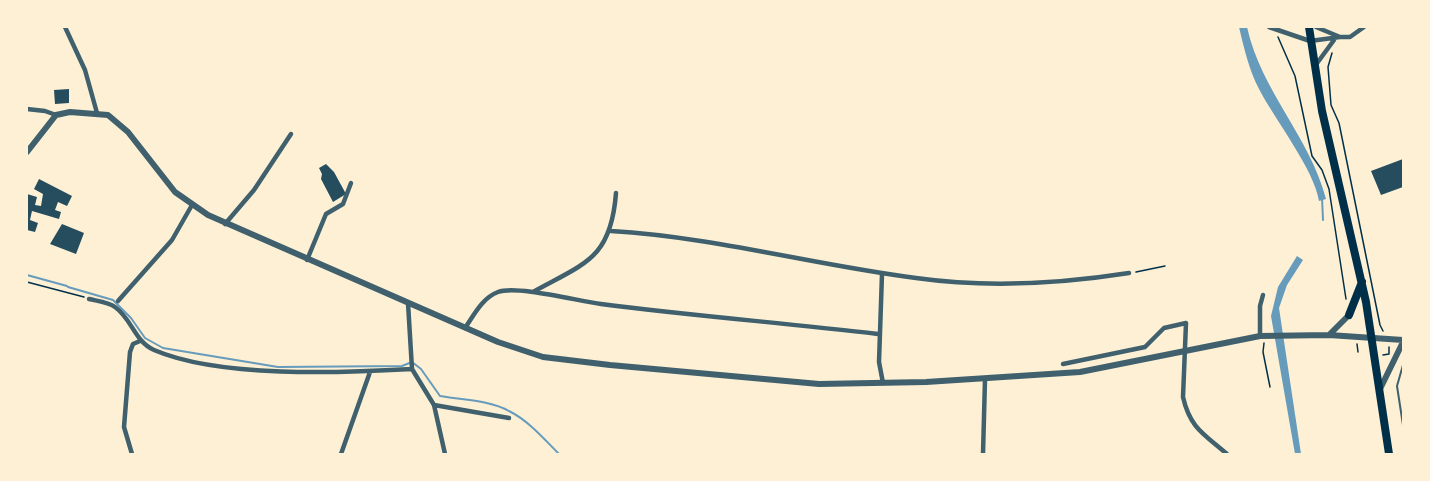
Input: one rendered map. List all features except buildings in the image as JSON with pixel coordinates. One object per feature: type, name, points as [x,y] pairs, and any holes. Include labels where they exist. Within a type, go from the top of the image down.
[{"type":"main road","points":[[1309,27],[1313,68],[1362,281],[1389,454]]},
{"type":"main road","points":[[1346,312],[1362,281]]},
{"type":"street","points":[[65,27],[85,70],[97,113]]},
{"type":"street","points":[[1269,27],[1310,41],[1334,40],[1340,37]]},
{"type":"street","points":[[1276,30],[1283,27]]},
{"type":"street","points":[[1316,27],[1340,37],[1350,38],[1364,27]]},
{"type":"street","points":[[1313,68],[1334,40]]},
{"type":"street","points":[[27,109],[56,115],[70,112],[108,115],[128,132],[165,180],[192,205],[225,224],[465,328],[543,357],[819,384],[883,383],[1080,372],[1262,336],[1329,334],[1403,341],[1379,390]]},
{"type":"street","points":[[27,152],[56,115]]},
{"type":"street","points":[[225,224],[255,190],[291,134]]},
{"type":"street","points":[[307,260],[326,214],[343,204],[351,183]]},
{"type":"street","points":[[533,292],[582,267],[597,252],[611,231],[616,193]]},
{"type":"street","points":[[118,301],[172,240],[192,205]]},
{"type":"street","points":[[611,231],[776,252],[882,274],[976,283],[1062,282],[1129,273]]},
{"type":"street","points":[[882,274],[878,334],[879,362],[883,383]]},
{"type":"street","points":[[465,328],[488,297],[516,288],[603,304],[878,334]]},
{"type":"street","points":[[1262,336],[1260,306],[1263,295]]},
{"type":"street","points":[[89,299],[114,306],[130,323],[140,341],[165,354],[238,368],[370,372],[412,367]]},
{"type":"street","points":[[408,303],[412,367],[434,405],[445,454]]},
{"type":"street","points":[[1329,334],[1346,312]]},
{"type":"street","points":[[1063,364],[1145,346],[1164,328],[1186,323],[1183,397],[1188,418],[1195,428],[1227,454]]},
{"type":"street","points":[[132,454],[124,427],[130,352],[133,344],[140,341]]},
{"type":"street","points":[[341,454],[370,372]]},
{"type":"street","points":[[983,454],[985,379]]},
{"type":"street","points":[[434,405],[509,418]]},
{"type":"lane","points":[[1403,365],[1397,386],[1403,425]]},
{"type":"path","points":[[1276,30],[1295,76],[1312,156],[1322,170],[1329,189],[1345,289],[1346,312]]},
{"type":"path","points":[[1333,54],[1328,67],[1331,105],[1339,123],[1380,324],[1388,332]]},
{"type":"path","points":[[1129,273],[1165,266]]},
{"type":"path","points":[[27,282],[89,299]]},
{"type":"path","points":[[1262,336],[1270,387]]},
{"type":"water","points":[[1239,27],[1247,27],[1263,72],[1309,155],[1326,199],[1319,201],[1310,174],[1259,89],[1250,67]]},
{"type":"water","points":[[1297,256],[1303,260],[1287,285],[1279,308],[1301,454],[1295,454],[1271,316],[1278,287]]},
{"type":"waterway","points":[[1322,197],[1323,220]]},
{"type":"waterway","points":[[27,275],[67,286]]},
{"type":"waterway","points":[[68,287],[113,300],[131,318],[145,338],[163,348],[278,367],[402,366],[412,362],[421,369],[440,396],[485,402],[501,407],[530,425],[559,454]]}]
